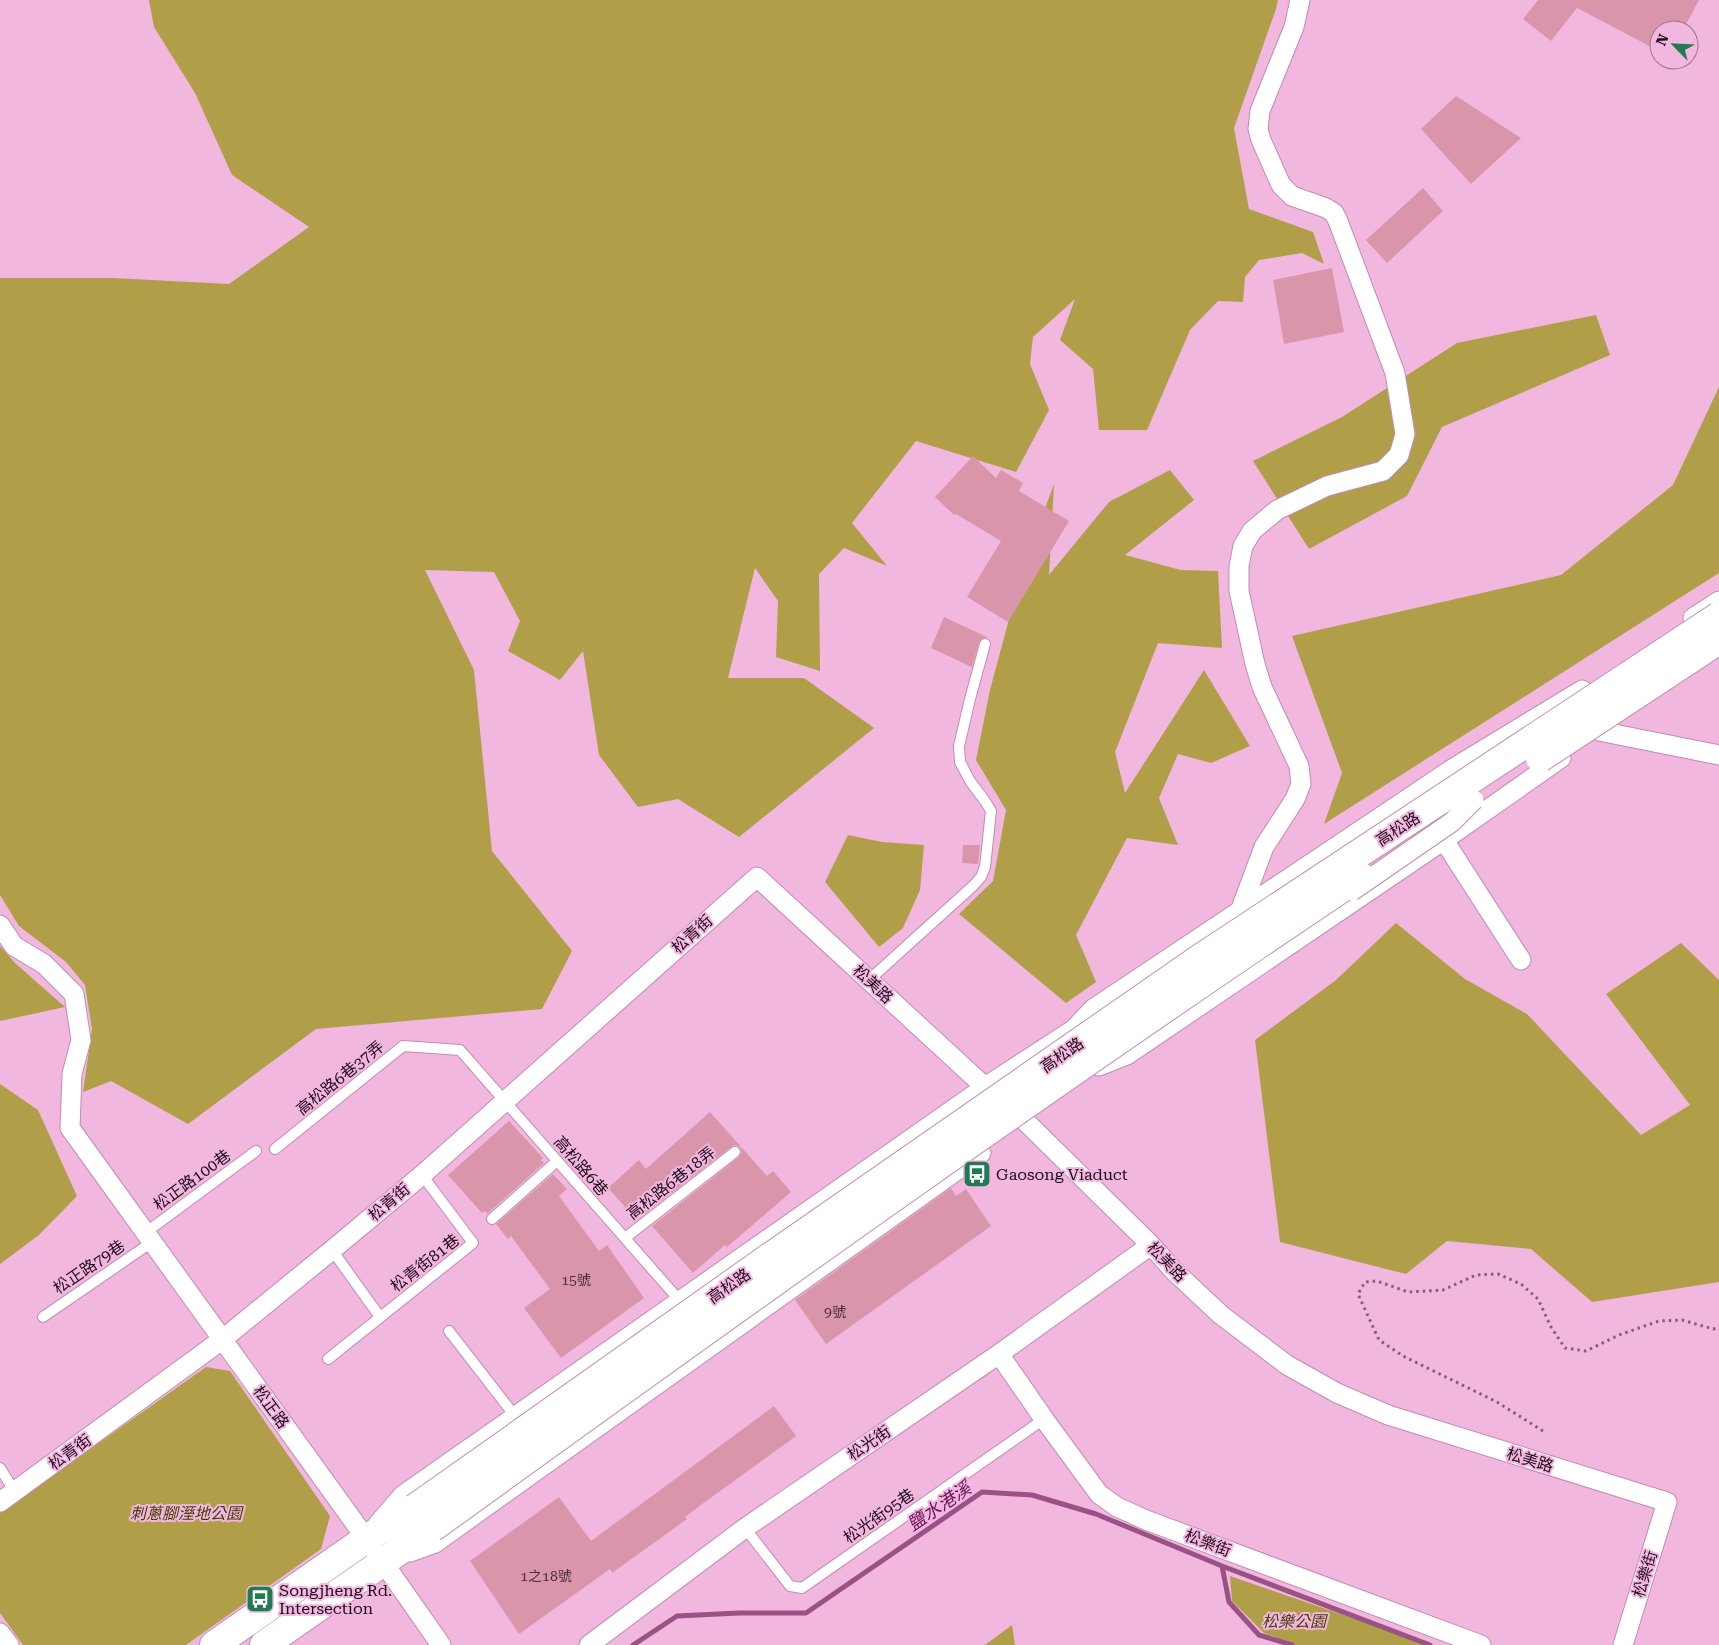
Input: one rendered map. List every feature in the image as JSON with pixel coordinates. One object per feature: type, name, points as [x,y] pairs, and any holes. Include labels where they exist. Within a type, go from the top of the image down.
[{"type":"street","points":[[1240,911],[1264,847],[1295,799],[1301,784],[1299,766],[1262,687],[1255,664],[1239,591],[1239,566],[1243,546],[1252,531],[1277,510],[1327,486],[1384,471],[1399,455],[1405,434],[1395,373],[1338,221],[1334,214],[1326,208],[1292,196],[1281,185],[1258,129],[1260,111],[1294,27],[1300,0]]},
{"type":"street","name":"高松路","points":[[366,1539],[402,1495],[985,1087],[1079,1026],[1092,1009],[1452,769],[1569,699],[1719,600]]},
{"type":"street","name":"高松路","points":[[424,1518],[765,1287],[1244,954],[1719,616]]},
{"type":"street","name":"高松路","points":[[1469,793],[1719,640]]},
{"type":"street","name":"高松路","points":[[383,1562],[435,1543],[1106,1061],[1127,1055],[1444,840],[1599,731],[1719,650]]},
{"type":"street","points":[[1569,699],[1599,731],[1719,755]]},
{"type":"street","points":[[1079,1026],[1434,793],[1469,793]]},
{"type":"street","points":[[1106,1061],[1452,822],[1469,793]]},
{"type":"street","points":[[1415,794],[1521,960]]},
{"type":"street","name":"松美路","points":[[757,877],[985,1087],[1025,1121],[1151,1245],[1173,1270],[1221,1315],[1287,1365],[1336,1393],[1388,1415],[1667,1502]]},
{"type":"street","name":"松青街","points":[[7,1497],[223,1339],[332,1250],[422,1175],[757,877]]},
{"type":"street","name":"松正路","points":[[0,925],[14,946],[44,964],[74,994],[81,1040],[72,1074],[70,1128],[442,1645]]},
{"type":"street","name":"松光街","points":[[589,1645],[745,1528],[999,1354],[1151,1245]]},
{"type":"street","name":"松樂街","points":[[999,1354],[1099,1494],[1117,1507],[1146,1520],[1481,1645]]},
{"type":"street","name":"松樂街","points":[[1623,1645],[1667,1502]]},
{"type":"street","points":[[214,1645],[366,1539],[424,1518]]},
{"type":"street","points":[[264,1645],[383,1562],[424,1518]]},
{"type":"street","points":[[0,1633],[9,1645]]},
{"type":"lane","points":[[869,980],[973,886],[981,877],[985,867],[991,811],[970,781],[960,762],[959,746],[985,644]]},
{"type":"lane","name":"高松路6巷37弄","points":[[275,1150],[403,1046],[460,1050]]},
{"type":"lane","name":"高松路6巷","points":[[460,1050],[680,1301]]},
{"type":"lane","name":"松正路100巷","points":[[149,1237],[256,1151]]},
{"type":"lane","name":"高松路6巷18弄","points":[[625,1238],[736,1152]]},
{"type":"lane","points":[[492,1219],[556,1160]]},
{"type":"lane","name":"松青街81巷","points":[[328,1359],[473,1243],[422,1175]]},
{"type":"lane","name":"松正路79巷","points":[[43,1317],[149,1237]]},
{"type":"lane","points":[[332,1250],[380,1317]]},
{"type":"lane","points":[[449,1331],[515,1416]]},
{"type":"lane","name":"松光街95巷","points":[[745,1528],[790,1586],[802,1588],[1044,1419]]},
{"type":"lane","points":[[0,1468],[7,1497]]},
{"type":"path","points":[[1544,1431],[1497,1402],[1403,1356],[1378,1340],[1358,1294],[1365,1282],[1377,1281],[1408,1292],[1442,1290],[1476,1275],[1498,1274],[1521,1284],[1538,1299],[1551,1327],[1565,1348],[1586,1351],[1659,1321],[1682,1320],[1713,1329],[1719,1328]]},
{"type":"green space","points":[[149,0],[1278,0],[1234,128],[1249,209],[1313,232],[1324,264],[1302,253],[1259,260],[1245,277],[1243,302],[1218,301],[1190,330],[1147,430],[1099,430],[1093,369],[1060,340],[1075,299],[1033,337],[1030,364],[1049,410],[1016,472],[916,441],[852,523],[887,566],[844,548],[819,574],[820,671],[776,657],[778,601],[755,568],[728,678],[804,678],[874,728],[739,837],[678,799],[638,807],[599,755],[583,651],[560,680],[508,651],[520,621],[494,572],[425,570],[474,670],[492,851],[572,951],[542,1009],[316,1029],[188,1124],[111,1081],[83,1092],[92,1029],[85,985],[66,962],[19,926],[0,895],[0,278],[113,278],[229,284],[309,227],[232,175],[195,93],[154,27]]},
{"type":"green space","points":[[1596,315],[1610,355],[1442,427],[1407,496],[1309,549],[1253,461],[1342,417],[1457,343]]},
{"type":"green space","points":[[1719,387],[1719,573],[1324,824],[1342,773],[1292,636],[1561,575],[1673,485]]},
{"type":"green space","points":[[1170,470],[1194,500],[1125,555],[1181,570],[1218,571],[1222,648],[1158,643],[1115,752],[1125,793],[1204,670],[1250,746],[1211,763],[1178,754],[1159,798],[1178,845],[1127,838],[1076,935],[1096,982],[1066,1003],[959,914],[993,881],[1006,810],[976,760],[990,690],[1021,574],[1054,484],[1049,575],[1109,502]]},
{"type":"green space","points":[[848,835],[882,842],[924,845],[920,890],[903,928],[879,947],[825,882]]},
{"type":"green space","points":[[1396,923],[1465,979],[1527,1014],[1641,1135],[1690,1105],[1606,994],[1681,943],[1719,980],[1719,1282],[1592,1302],[1531,1249],[1447,1241],[1406,1274],[1280,1242],[1255,1040],[1336,980]]},
{"type":"green space","points":[[0,946],[15,963],[65,1007],[0,1021]]},
{"type":"green space","points":[[0,1084],[38,1110],[77,1196],[39,1235],[0,1264]]},
{"type":"green space","name":"刺蔥腳溼地公園","points":[[206,1367],[230,1371],[330,1516],[321,1549],[186,1645],[23,1645],[0,1613],[0,1513]]},
{"type":"green space","name":"松樂公園","points":[[1230,1576],[1431,1645],[1296,1645],[1264,1633],[1232,1601]]},
{"type":"green space","points":[[1012,1625],[1015,1645],[985,1645]]},
{"type":"building","points":[[1538,0],[1699,0],[1688,20],[1649,20],[1649,46],[1577,8],[1551,41],[1523,19]]},
{"type":"building","points":[[1456,96],[1521,138],[1471,184],[1421,129]]},
{"type":"building","points":[[1423,188],[1443,211],[1387,263],[1366,240]]},
{"type":"building","points":[[1332,268],[1344,332],[1284,344],[1273,280]]},
{"type":"building","points":[[973,456],[996,478],[1001,470],[1023,483],[1019,491],[1069,521],[1008,622],[967,597],[1001,541],[956,514],[954,515],[935,497]]},
{"type":"building","points":[[944,617],[987,637],[979,642],[972,667],[931,648]]},
{"type":"building","points":[[963,845],[980,845],[978,864],[962,863]]},
{"type":"building","points":[[710,1112],[767,1176],[773,1171],[791,1192],[727,1247],[725,1245],[693,1273],[652,1226],[739,1157],[742,1152],[740,1147],[735,1145],[731,1147],[643,1215],[641,1213],[635,1218],[608,1188],[639,1160],[646,1169]]},
{"type":"building","points":[[509,1121],[543,1158],[541,1160],[544,1163],[487,1214],[485,1211],[482,1213],[448,1175]]},
{"type":"building","points":[[553,1174],[567,1189],[559,1196],[599,1251],[607,1245],[644,1298],[561,1358],[524,1308],[550,1289],[511,1236],[508,1239],[496,1224]]},
{"type":"building","points":[[951,1188],[956,1196],[966,1189],[991,1226],[826,1344],[795,1300]]},
{"type":"building","points":[[774,1406],[796,1436],[612,1573],[610,1569],[519,1634],[470,1561],[559,1497],[591,1541]]},
{"type":"waterway","name":"鹽水港溪","points":[[633,1645],[677,1616],[739,1613],[806,1613],[982,1492],[1032,1495],[1096,1514],[1222,1566],[1229,1602],[1259,1635],[1292,1645]]},
{"type":"waterway","points":[[1222,1566],[1430,1645]]},
{"type":"place","name":"Gaosong Viaduct","points":[[977,1174]]},
{"type":"place","name":"Songjheng Rd. Intersection","points":[[260,1599]]}]
